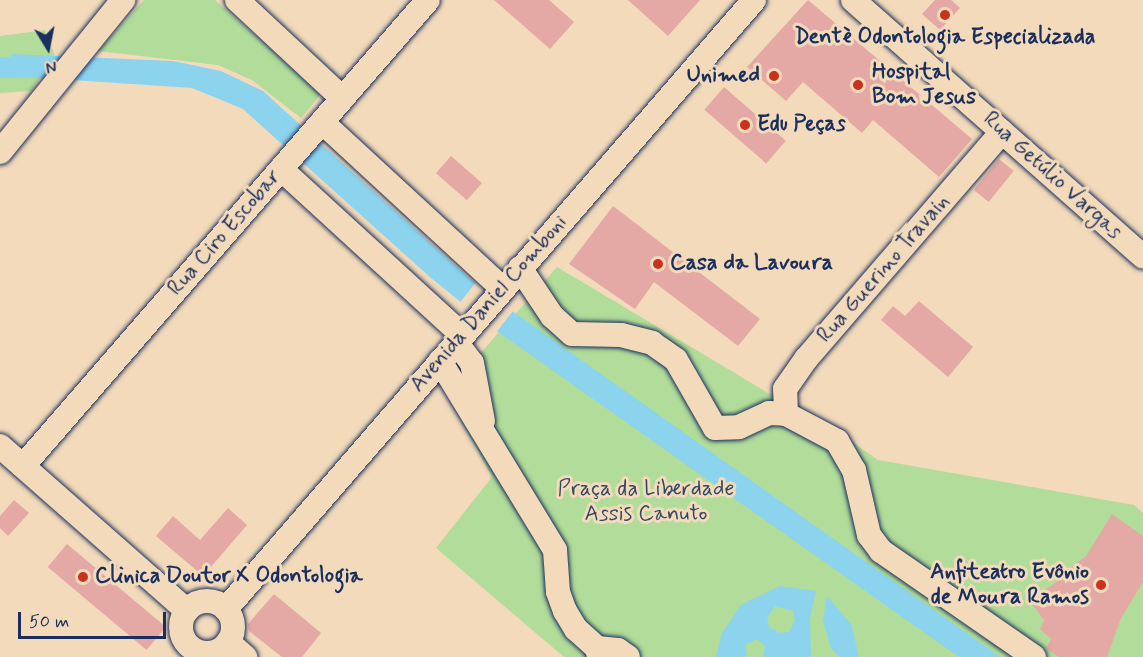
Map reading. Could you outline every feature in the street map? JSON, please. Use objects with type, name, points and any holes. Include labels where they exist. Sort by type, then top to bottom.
[{"type":"street","points":[[0,152],[123,0]]},
{"type":"street","points":[[237,0],[342,98]]},
{"type":"street","name":"Rua Ciro Escobar","points":[[23,466],[428,0]]},
{"type":"street","name":"Avenida Daniel Comboni","points":[[226,609],[754,0]]},
{"type":"street","name":"Rua Getúlio Vargas","points":[[853,0],[1143,257]]},
{"type":"street","points":[[317,127],[499,292]]},
{"type":"street","name":"Rua Guerino Travain","points":[[786,414],[786,389],[806,359],[1002,132]]},
{"type":"street","points":[[287,163],[465,332],[486,435]]},
{"type":"street","points":[[520,268],[552,316],[572,334],[621,335],[652,343],[676,360],[716,428],[740,427],[769,413],[786,414],[837,441],[854,470],[869,535],[881,551],[1034,657]]},
{"type":"street","points":[[440,361],[555,550],[558,592],[565,611],[598,652],[618,650],[628,657]]},
{"type":"street","points":[[0,446],[187,611]]},
{"type":"street","points":[[201,602],[226,609],[233,625],[237,650],[186,652],[181,626],[187,611],[201,602]]},
{"type":"green space","points":[[144,0],[215,0],[321,94],[301,118],[252,80],[218,65],[98,51]]},
{"type":"green space","points":[[45,30],[55,56],[31,91],[0,93],[0,36]]},
{"type":"green space","name":"Praça da Liberdade Assis Canuto","points":[[557,267],[768,393],[793,401],[878,460],[1134,505],[1143,513],[1143,657],[564,657],[436,548],[492,477],[446,392]]},
{"type":"water","points":[[12,54],[173,61],[221,71],[263,91],[468,277],[515,313],[1000,657],[959,657],[498,332],[431,278],[243,109],[192,88],[12,76]]},
{"type":"water","points":[[780,586],[816,591],[810,617],[811,657],[763,657],[765,646],[757,639],[745,645],[747,657],[716,657],[722,633],[741,605]],"holes":[[[775,606],[793,611],[795,620],[789,632],[780,633],[769,627],[767,618]]]},
{"type":"water","points":[[827,596],[851,624],[859,657],[839,657],[831,648],[823,620]]},
{"type":"pier","points":[[476,282],[513,311],[496,332],[459,303]]},
{"type":"building","points":[[494,0],[549,0],[574,22],[550,49]]},
{"type":"building","points":[[628,0],[700,0],[668,36]]},
{"type":"building","name":"Hospital Bom Jesus","points":[[808,0],[972,139],[939,177],[873,120],[862,133],[803,82],[786,101],[747,67]]},
{"type":"building","points":[[935,0],[951,0],[960,8],[940,30],[922,14]]},
{"type":"building","name":"Edu Peças","points":[[724,87],[786,141],[766,163],[704,110]]},
{"type":"building","points":[[451,156],[482,183],[467,200],[436,173]]},
{"type":"building","points":[[999,159],[1014,171],[989,202],[974,190]]},
{"type":"building","name":"Casa da Lavoura","points":[[613,206],[760,319],[738,346],[654,282],[635,309],[569,264]]},
{"type":"building","points":[[919,301],[973,347],[948,377],[881,320],[893,306],[905,316]]},
{"type":"building","points":[[14,500],[29,513],[8,536],[0,528],[0,516]]},
{"type":"building","points":[[228,508],[247,525],[203,576],[156,536],[173,516],[200,540]]},
{"type":"building","name":"Anfiteatro Evônio de Moura Ramos","points":[[1112,514],[1143,536],[1143,582],[1121,618],[1107,657],[1059,657],[1046,648],[1051,639],[1040,629],[1044,620],[1029,600],[1069,574],[1066,571],[1086,556]]},
{"type":"building","points":[[67,544],[166,627],[147,650],[48,567]]},
{"type":"building","points":[[274,594],[321,633],[302,657],[282,657],[249,631],[248,624]]},
{"type":"waterway","points":[[0,67],[41,66]]},
{"type":"place","name":"Dentè Odontologia Especializada","points":[[945,15]]},
{"type":"place","name":"Unimed","points":[[774,76]]},
{"type":"place","name":"Hospital Bom Jesus","points":[[858,85]]},
{"type":"place","name":"Edu Peças","points":[[745,125]]},
{"type":"place","name":"Casa da Lavoura","points":[[658,264]]},
{"type":"place","name":"Clinica Doutor X Odontologia","points":[[83,577]]},
{"type":"place","name":"Anfiteatro Evônio de Moura Ramos","points":[[1101,585]]}]
